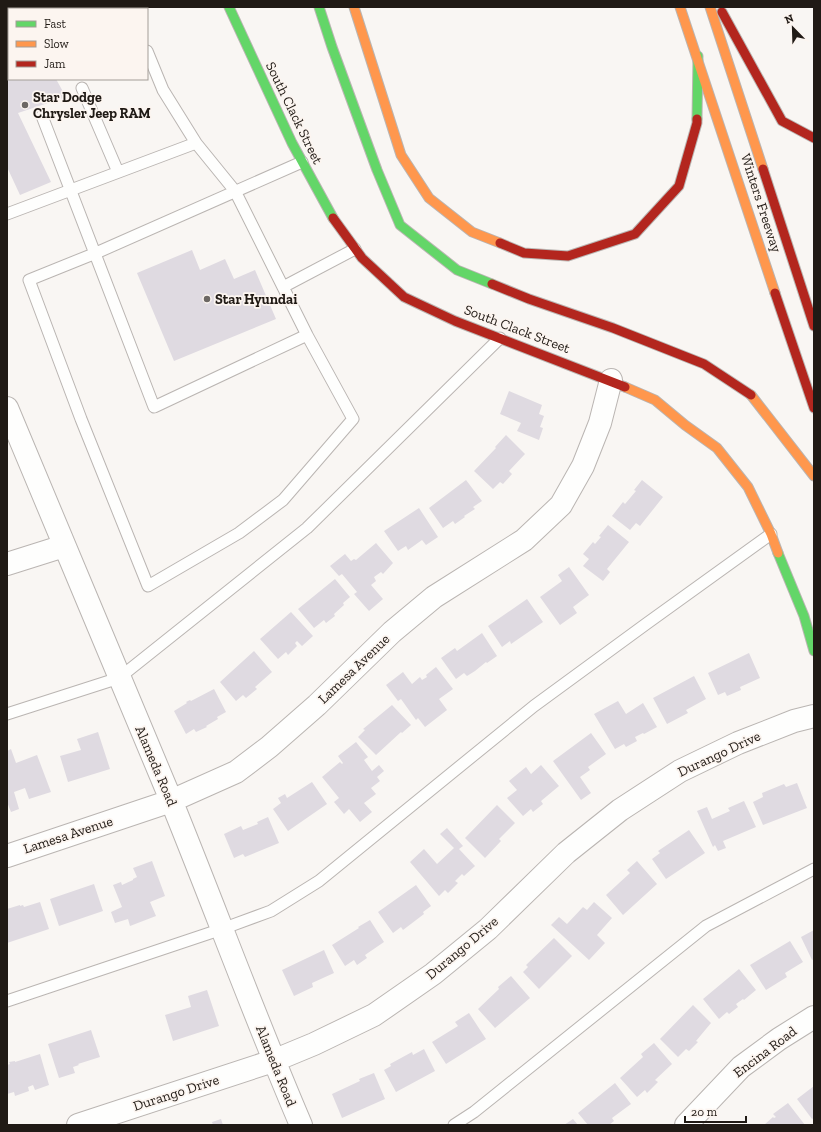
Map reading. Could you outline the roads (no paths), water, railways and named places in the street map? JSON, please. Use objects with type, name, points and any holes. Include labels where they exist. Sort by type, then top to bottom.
[{"type":"main road","name":"South Clack Street","points":[[229,7],[249,53],[302,162],[330,215],[362,258],[404,297],[455,321],[611,380],[655,400],[685,425],[717,448],[748,487],[771,534],[804,616],[814,651]]},
{"type":"main road","points":[[320,7],[332,47],[377,170],[400,225],[457,270],[529,299],[613,328],[704,364],[750,395],[814,476]]},
{"type":"main road","points":[[354,7],[401,155],[429,198],[472,232],[524,253],[568,256],[635,234],[679,186],[697,123],[698,56]]},
{"type":"main road","name":"Winters Freeway","points":[[680,7],[698,56],[814,408]]},
{"type":"main road","name":"Winters Freeway","points":[[710,7],[814,326]]},
{"type":"main road","points":[[720,7],[782,121],[814,138]]},
{"type":"street","name":"Lamesa Avenue","points":[[7,856],[171,801],[236,772],[269,747],[317,705],[392,632],[434,597],[524,540],[561,505],[583,466],[600,423],[611,380]]},
{"type":"street","name":"Alameda Road","points":[[8,415],[171,801],[273,1061],[301,1125]]},
{"type":"street","points":[[7,564],[64,546]]},
{"type":"street","name":"Durango Drive","points":[[78,1125],[273,1061],[374,1016],[432,974],[488,929],[566,853],[620,810],[680,771],[738,743],[794,721],[814,716]]},
{"type":"street","name":"Encina Road","points":[[686,1125],[741,1067],[778,1039],[814,1017]]},
{"type":"lane","points":[[148,53],[163,90],[196,143],[235,191],[307,335],[353,419],[283,500],[239,533],[148,586],[81,419],[29,280],[96,253],[235,191],[302,162]]},
{"type":"lane","points":[[82,88],[118,172]]},
{"type":"lane","points":[[42,116],[154,407],[307,335]]},
{"type":"lane","points":[[7,214],[196,143]]},
{"type":"lane","points":[[283,287],[356,249]]},
{"type":"lane","points":[[7,714],[119,678],[307,528],[500,338]]},
{"type":"lane","points":[[7,1001],[222,929],[271,911],[319,881],[534,706],[771,534]]},
{"type":"lane","points":[[454,1125],[474,1112],[706,926],[814,869]]},
{"type":"place","name":"Star Dodge Chrysler Jeep RAM","points":[[25,105]]},
{"type":"place","name":"Star Hyundai","points":[[207,299]]}]
